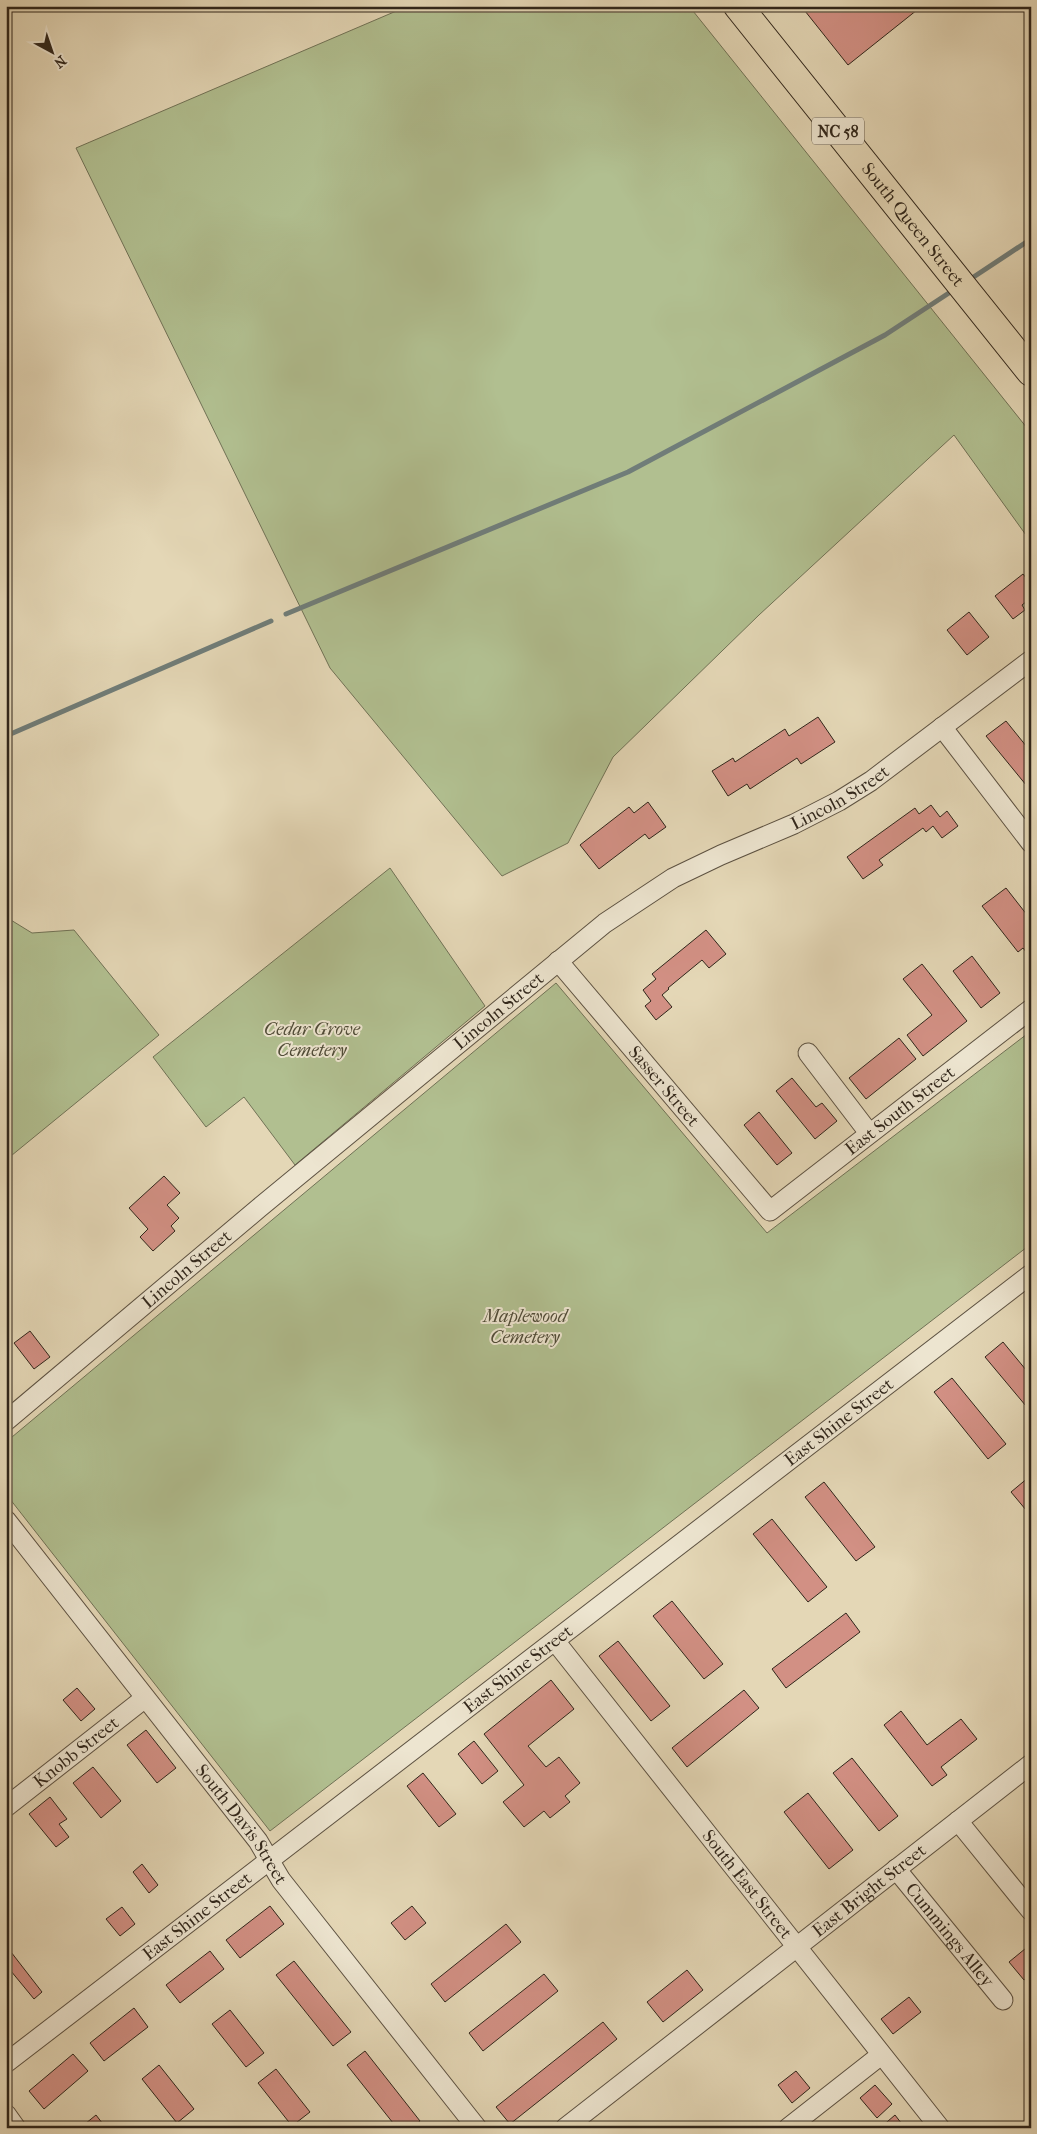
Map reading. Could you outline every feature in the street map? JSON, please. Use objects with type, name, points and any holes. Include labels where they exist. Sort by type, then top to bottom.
[{"type":"main road","name":"South Queen Street","points":[[738,6],[1031,372]]},
{"type":"street","name":"Lincoln Street","points":[[6,1421],[605,923],[673,878],[794,824],[839,801],[872,781],[1031,660]]},
{"type":"street","points":[[942,727],[1031,843]]},
{"type":"street","name":"Sasser Street","points":[[558,961],[770,1211]]},
{"type":"street","name":"East South Street","points":[[770,1211],[1031,1009]]},
{"type":"street","points":[[808,1053],[869,1133]]},
{"type":"street","name":"East Shine Street","points":[[6,2063],[1031,1274]]},
{"type":"street","name":"South Davis Street","points":[[6,1520],[258,1841],[286,1888],[477,2128]]},
{"type":"street","name":"South East Street","points":[[555,1641],[940,2128]]},
{"type":"street","name":"Knobb Street","points":[[6,1807],[146,1698]]},
{"type":"street","name":"East Bright Street","points":[[566,2128],[1031,1764]]},
{"type":"street","points":[[958,1821],[1031,1911]]},
{"type":"street","name":"Cummings Alley","points":[[896,1869],[1003,2000]]},
{"type":"street","points":[[788,2128],[881,2055]]},
{"type":"street","points":[[6,2114],[16,2128]]},
{"type":"green space","points":[[408,6],[689,6],[1031,433],[1031,542],[954,435],[759,615],[613,757],[568,843],[502,876],[330,668],[76,148]]},
{"type":"green space","name":"Cedar Grove Cemetery","points":[[390,868],[485,1006],[295,1165],[244,1097],[206,1127],[153,1057]]},
{"type":"green space","points":[[6,917],[32,933],[74,930],[159,1035],[6,1160]]},
{"type":"green space","name":"Maplewood Cemetery","points":[[556,983],[767,1233],[1031,1031],[1031,1244],[270,1831],[6,1494],[6,1442]]},
{"type":"building","points":[[801,6],[922,6],[848,65]]},
{"type":"building","points":[[1023,574],[1031,584],[1031,598],[1022,605],[1025,610],[1013,619],[995,596]]},
{"type":"building","points":[[969,612],[989,637],[967,655],[947,630]]},
{"type":"building","points":[[818,717],[835,742],[801,764],[797,758],[750,789],[747,784],[728,796],[712,771],[733,758],[735,762],[785,729],[789,736]]},
{"type":"building","points":[[1006,721],[1031,752],[1031,791],[986,736]]},
{"type":"building","points":[[648,802],[666,827],[649,839],[645,834],[599,869],[580,845],[629,807],[634,813]]},
{"type":"building","points":[[931,805],[940,817],[947,811],[958,826],[942,838],[933,826],[926,832],[923,828],[879,860],[883,865],[863,879],[847,857],[915,808],[919,814]]},
{"type":"building","points":[[1006,888],[1031,920],[1031,958],[1023,948],[1018,952],[982,906]]},
{"type":"building","points":[[706,930],[726,954],[709,968],[702,960],[668,988],[662,995],[672,1007],[656,1020],[645,1006],[651,1001],[643,990],[656,979],[652,974]]},
{"type":"building","points":[[972,956],[1000,993],[981,1008],[953,971]]},
{"type":"building","points":[[922,964],[967,1021],[923,1056],[907,1035],[932,1015],[903,979]]},
{"type":"building","points":[[899,1038],[916,1059],[866,1099],[849,1078]]},
{"type":"building","points":[[792,1078],[816,1107],[822,1103],[837,1121],[815,1139],[776,1091]]},
{"type":"building","points":[[759,1112],[792,1153],[777,1165],[744,1125]]},
{"type":"building","points":[[164,1176],[180,1193],[167,1205],[179,1218],[171,1226],[175,1231],[153,1251],[140,1237],[148,1229],[129,1208]]},
{"type":"building","points":[[30,1331],[50,1357],[34,1369],[14,1343]]},
{"type":"building","points":[[1003,1342],[1031,1376],[1031,1412],[985,1357]]},
{"type":"building","points":[[952,1378],[1006,1444],[988,1459],[934,1392]]},
{"type":"building","points":[[1029,1477],[1031,1479],[1031,1516],[1011,1492]]},
{"type":"building","points":[[824,1482],[875,1547],[856,1561],[805,1497]]},
{"type":"building","points":[[772,1519],[827,1587],[808,1602],[753,1534]]},
{"type":"building","points":[[672,1601],[723,1664],[704,1679],[653,1616]]},
{"type":"building","points":[[846,1613],[860,1632],[786,1688],[772,1669]]},
{"type":"building","points":[[618,1641],[670,1706],[651,1721],[599,1656]]},
{"type":"building","points":[[551,1680],[574,1709],[528,1746],[546,1767],[559,1757],[580,1783],[565,1796],[570,1802],[550,1818],[544,1811],[524,1827],[503,1802],[524,1785],[484,1734]]},
{"type":"building","points":[[77,1688],[95,1709],[81,1721],[63,1700]]},
{"type":"building","points":[[744,1690],[759,1708],[687,1767],[672,1748]]},
{"type":"building","points":[[901,1711],[927,1745],[961,1719],[977,1739],[941,1767],[947,1775],[932,1786],[884,1725]]},
{"type":"building","points":[[146,1730],[176,1768],[157,1783],[127,1745]]},
{"type":"building","points":[[474,1741],[498,1771],[482,1784],[458,1754]]},
{"type":"building","points":[[852,1758],[898,1816],[879,1831],[833,1773]]},
{"type":"building","points":[[93,1767],[121,1801],[101,1818],[73,1783]]},
{"type":"building","points":[[423,1773],[456,1814],[439,1827],[407,1786]]},
{"type":"building","points":[[808,1793],[853,1850],[829,1869],[784,1812]]},
{"type":"building","points":[[50,1797],[67,1819],[59,1824],[69,1837],[56,1847],[29,1814]]},
{"type":"building","points":[[142,1864],[158,1885],[149,1893],[133,1872]]},
{"type":"building","points":[[270,1906],[284,1924],[240,1958],[226,1940]]},
{"type":"building","points":[[412,1906],[426,1923],[405,1940],[391,1923]]},
{"type":"building","points":[[122,1907],[135,1924],[120,1936],[106,1919]]},
{"type":"building","points":[[506,1924],[521,1942],[445,2002],[431,1984]]},
{"type":"building","points":[[1031,1944],[1031,1975],[1024,1980],[1009,1962]]},
{"type":"building","points":[[210,1951],[224,1969],[180,2003],[166,1985]]},
{"type":"building","points":[[11,1952],[42,1992],[34,1999],[6,1965],[6,1956]]},
{"type":"building","points":[[294,1961],[351,2032],[333,2046],[276,1975]]},
{"type":"building","points":[[687,1970],[703,1990],[663,2022],[647,2002]]},
{"type":"building","points":[[544,1974],[558,1991],[483,2051],[469,2033]]},
{"type":"building","points":[[909,1997],[921,2012],[893,2034],[881,2019]]},
{"type":"building","points":[[134,2008],[148,2027],[104,2061],[90,2043]]},
{"type":"building","points":[[230,2010],[264,2053],[246,2067],[212,2024]]},
{"type":"building","points":[[603,2022],[617,2039],[510,2124],[496,2107]]},
{"type":"building","points":[[365,2051],[420,2121],[412,2128],[397,2128],[347,2065]]},
{"type":"building","points":[[73,2054],[88,2071],[44,2109],[29,2091]]},
{"type":"building","points":[[159,2065],[194,2109],[177,2123],[142,2079]]},
{"type":"building","points":[[276,2069],[310,2112],[292,2126],[258,2083]]},
{"type":"building","points":[[796,2071],[810,2088],[792,2103],[778,2085]]},
{"type":"building","points":[[875,2085],[892,2104],[877,2118],[860,2098]]},
{"type":"building","points":[[96,2115],[106,2128],[80,2128]]},
{"type":"building","points":[[895,2115],[905,2128],[880,2128]]},
{"type":"waterway","points":[[969,280],[1031,239]]},
{"type":"waterway","points":[[286,614],[628,472],[885,335],[955,289]]},
{"type":"waterway","points":[[6,736],[271,621]]}]
